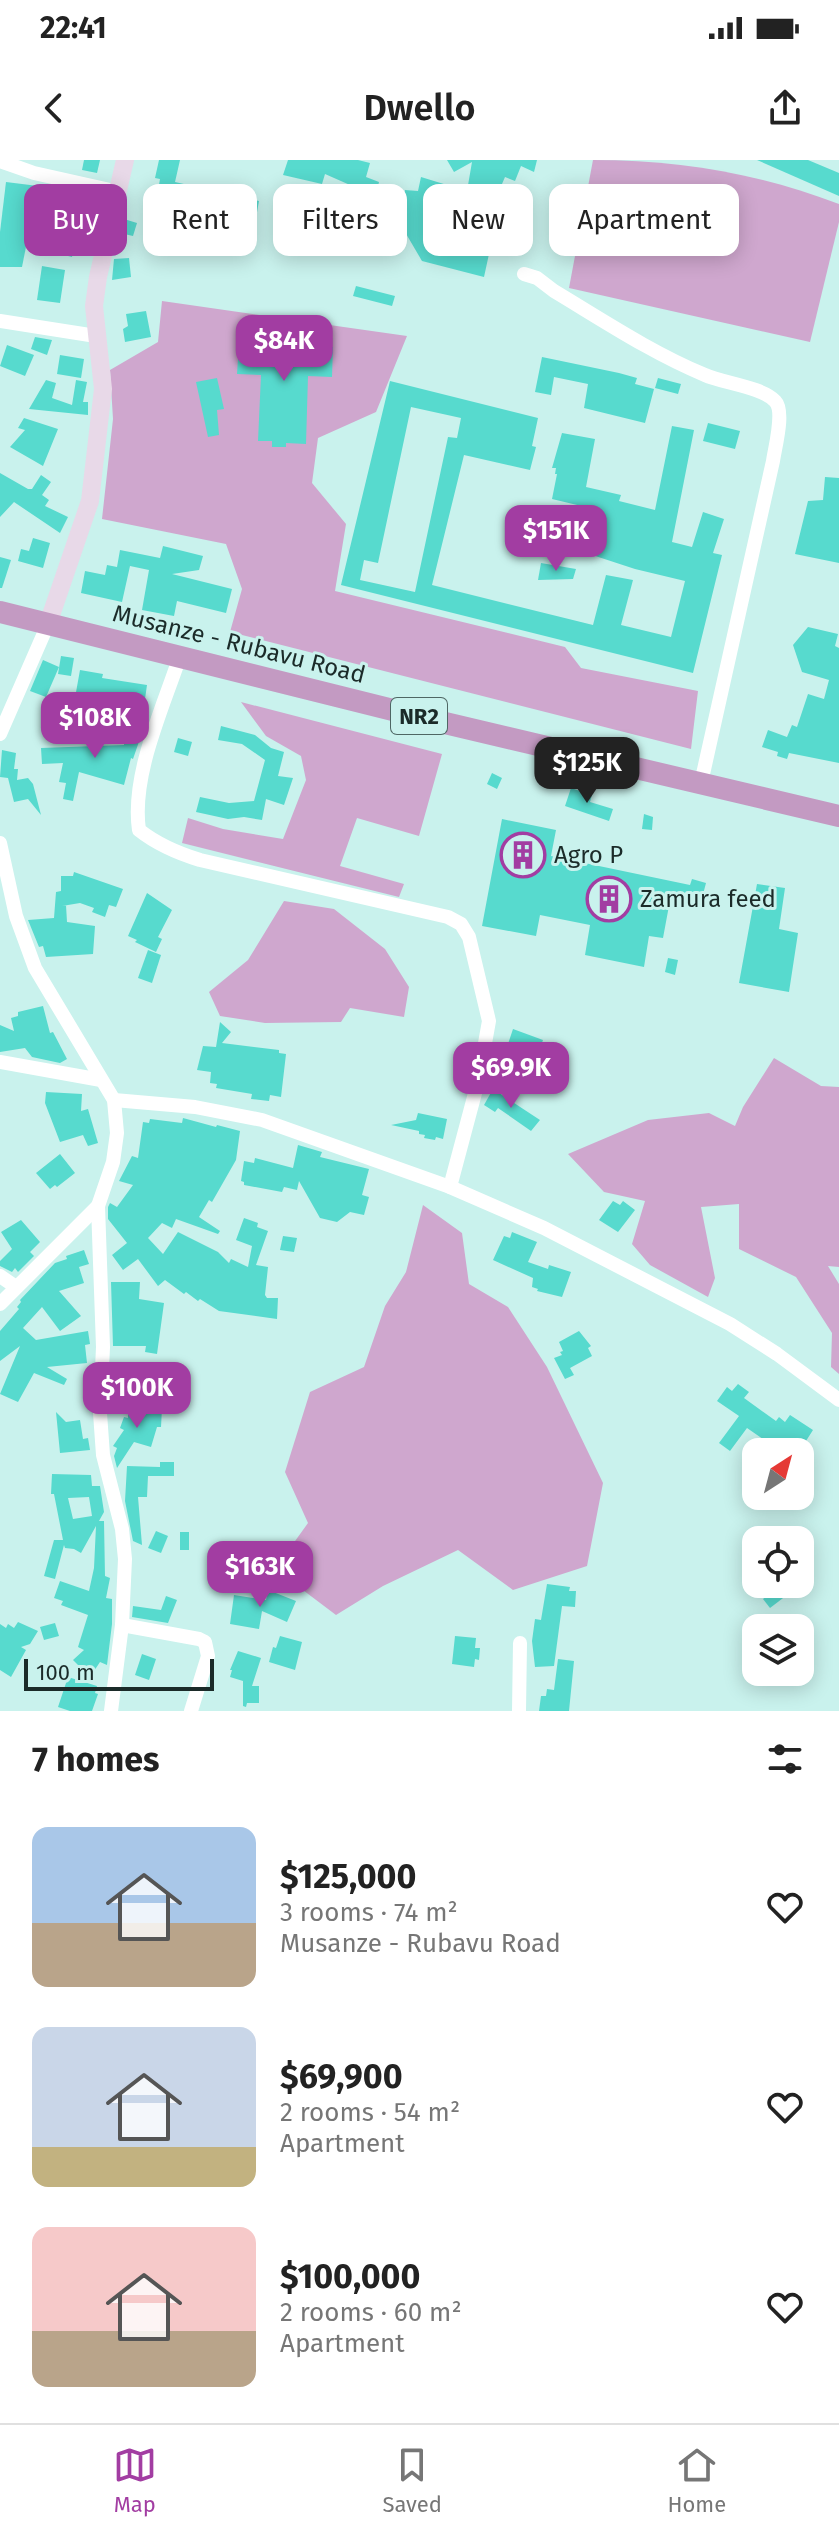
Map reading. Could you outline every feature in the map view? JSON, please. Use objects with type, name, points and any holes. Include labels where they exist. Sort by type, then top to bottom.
[{"type":"highway","name":"Musanze - Rubavu Road","points":[[0,612],[839,816]]},
{"type":"main road","points":[[120,184],[125,160]]},
{"type":"main road","points":[[48,624],[90,501],[103,389],[94,306],[103,256]]},
{"type":"street","points":[[0,161],[34,173],[83,184]]},
{"type":"street","points":[[524,274],[537,278],[668,360],[714,379],[761,392],[775,401],[780,412],[773,461],[701,783]]},
{"type":"street","points":[[0,321],[96,336]]},
{"type":"street","points":[[0,734],[48,624]]},
{"type":"street","points":[[180,656],[138,785],[139,830],[162,846],[200,860],[448,917],[465,929],[489,1021],[478,1082],[450,1187]]},
{"type":"street","points":[[0,843],[16,916],[31,957],[114,1100],[117,1133],[113,1162],[98,1206],[103,1455],[124,1544],[122,1625],[111,1711]]},
{"type":"street","points":[[0,1062],[101,1080]]},
{"type":"street","points":[[114,1100],[195,1107],[262,1120],[450,1187],[544,1228],[730,1324],[839,1400]]},
{"type":"street","points":[[0,1304],[98,1206]]},
{"type":"street","points":[[0,1276],[16,1287]]},
{"type":"street","points":[[122,1625],[205,1642],[208,1656],[191,1711]]},
{"type":"street","points":[[519,1711],[520,1643]]},
{"type":"shaded area","points":[[593,160],[657,163],[748,176],[839,204],[839,222],[810,342],[569,288],[575,256],[739,256],[739,184],[588,184]]},
{"type":"shaded area","points":[[162,301],[407,336],[376,412],[318,438],[312,483],[346,524],[335,591],[565,647],[581,668],[698,691],[691,749],[230,632],[242,589],[226,544],[102,519],[113,419],[110,370],[158,342]]},
{"type":"shaded area","points":[[241,702],[442,754],[419,836],[357,818],[340,866],[404,884],[399,897],[182,843],[188,818],[223,829],[283,839],[306,780],[301,756],[266,736]]},
{"type":"shaded area","points":[[284,901],[334,909],[385,949],[409,987],[404,1017],[350,1008],[341,1022],[265,1023],[220,1016],[209,992],[248,960]]},
{"type":"shaded area","points":[[774,1058],[821,1086],[839,1087],[839,1267],[828,1266],[839,1284],[839,1374],[831,1367],[832,1333],[796,1277],[739,1249],[739,1204],[701,1207],[715,1278],[708,1297],[650,1265],[632,1244],[645,1201],[604,1192],[568,1154],[648,1120],[709,1113],[735,1126],[743,1107]]},
{"type":"shaded area","points":[[423,1205],[462,1233],[469,1284],[508,1307],[547,1367],[603,1483],[587,1566],[513,1590],[458,1550],[383,1586],[336,1615],[275,1569],[308,1523],[285,1472],[310,1392],[364,1367],[385,1306],[406,1272]]},
{"type":"building","points":[[84,160],[100,160],[97,173],[82,170]]},
{"type":"building","points":[[159,160],[180,160],[175,182],[184,184],[159,184],[160,179],[155,178]]},
{"type":"building","points":[[288,160],[358,160],[370,163],[366,177],[379,182],[348,184],[325,174],[322,184],[283,175]]},
{"type":"building","points":[[447,160],[537,160],[534,172],[521,166],[515,181],[505,177],[502,184],[468,184],[472,162],[454,172]]},
{"type":"building","points":[[757,160],[808,160],[839,173],[839,196]]},
{"type":"building","points":[[421,177],[444,184],[423,184],[423,256],[489,256],[484,277],[422,261],[407,235],[407,190],[418,191]]},
{"type":"building","points":[[6,182],[24,184],[22,267],[0,267],[0,232]]},
{"type":"building","points":[[127,220],[137,223],[133,236],[127,235]]},
{"type":"building","points":[[129,258],[131,277],[112,280],[114,259]]},
{"type":"building","points":[[42,266],[65,270],[60,303],[37,300]]},
{"type":"building","points":[[356,286],[395,296],[392,306],[353,296]]},
{"type":"building","points":[[146,311],[151,337],[125,342],[123,329],[128,326],[126,314]]},
{"type":"building","points":[[262,332],[310,334],[309,346],[333,347],[332,377],[308,376],[306,444],[286,443],[286,447],[272,447],[272,441],[258,441],[261,375],[237,374],[239,344],[261,345]]},
{"type":"building","points":[[35,337],[52,340],[47,355],[31,349]]},
{"type":"building","points":[[7,345],[34,355],[25,376],[0,366]]},
{"type":"building","points":[[60,355],[84,359],[81,378],[57,374]]},
{"type":"building","points":[[542,357],[637,378],[635,384],[654,389],[645,423],[584,408],[588,384],[554,377],[551,395],[535,392]]},
{"type":"building","points":[[217,378],[224,409],[217,410],[219,435],[208,437],[196,382]]},
{"type":"building","points":[[658,378],[681,384],[678,394],[655,388]]},
{"type":"building","points":[[46,380],[56,383],[52,398],[72,405],[76,380],[87,382],[83,402],[88,402],[88,415],[29,409]]},
{"type":"building","points":[[390,381],[538,418],[532,446],[536,447],[530,470],[464,455],[432,585],[593,625],[606,575],[633,580],[621,625],[671,637],[685,581],[580,551],[594,509],[552,499],[557,474],[556,468],[552,468],[562,433],[595,439],[586,487],[621,495],[619,501],[655,510],[672,426],[694,430],[672,542],[692,547],[703,512],[724,519],[713,553],[722,555],[693,673],[341,585]],"holes":[[[411,407],[461,418],[457,438],[448,437],[415,592],[360,580],[364,560],[378,563]]]},
{"type":"building","points":[[24,418],[58,429],[43,466],[10,447],[25,430],[18,428]]},
{"type":"building","points":[[708,423],[740,431],[735,449],[703,441]]},
{"type":"building","points":[[0,473],[28,489],[32,489],[41,475],[51,482],[42,495],[49,500],[45,506],[68,517],[60,533],[14,502],[0,517]]},
{"type":"building","points":[[825,477],[839,478],[839,563],[795,554],[808,501],[823,500]]},
{"type":"building","points":[[33,538],[50,543],[43,568],[18,561],[21,549],[29,551]]},
{"type":"building","points":[[163,546],[203,556],[199,570],[172,574],[232,589],[226,613],[177,601],[174,616],[142,610],[149,570],[130,566],[122,602],[81,593],[85,571],[105,575],[107,565],[117,567],[120,550],[160,558]]},
{"type":"building","points":[[0,557],[11,560],[2,588],[0,588]]},
{"type":"building","points":[[541,563],[576,569],[573,579],[538,580]]},
{"type":"building","points":[[808,627],[838,634],[835,646],[839,648],[839,763],[789,753],[787,759],[777,756],[778,752],[762,747],[768,730],[787,737],[792,725],[797,727],[808,694],[824,699],[829,680],[802,672],[793,645]]},
{"type":"building","points":[[61,656],[74,658],[71,676],[58,674]]},
{"type":"building","points":[[43,660],[59,667],[46,697],[30,691]]},
{"type":"building","points":[[80,670],[103,674],[102,678],[147,685],[144,706],[105,703],[100,738],[69,731]]},
{"type":"building","points":[[124,722],[144,727],[124,785],[79,772],[73,801],[63,799],[66,783],[59,782],[63,763],[42,764],[41,748],[124,745],[119,742]]},
{"type":"building","points":[[221,726],[255,735],[271,748],[284,752],[278,776],[293,778],[284,805],[266,799],[262,820],[244,817],[228,819],[196,812],[200,797],[229,803],[254,801],[265,760],[242,744],[218,740]]},
{"type":"building","points":[[178,738],[192,742],[188,756],[174,752]]},
{"type":"building","points":[[2,750],[16,753],[14,769],[18,769],[17,780],[28,778],[33,784],[41,815],[28,799],[14,802],[8,778],[0,777]]},
{"type":"building","points":[[492,773],[502,778],[497,789],[487,784]]},
{"type":"building","points":[[571,788],[592,795],[590,802],[613,809],[609,821],[565,806]]},
{"type":"building","points":[[644,814],[653,817],[652,830],[642,829]]},
{"type":"building","points":[[502,819],[556,830],[551,856],[690,885],[692,879],[706,883],[701,902],[671,895],[663,938],[649,936],[644,967],[585,955],[590,925],[540,915],[536,936],[482,926]]},
{"type":"building","points":[[74,872],[123,889],[116,907],[109,905],[105,917],[92,912],[94,908],[80,903],[66,905],[67,922],[95,926],[93,954],[46,957],[28,920],[54,918],[56,892],[61,891],[61,876],[73,876]]},
{"type":"building","points":[[757,884],[785,888],[779,929],[798,933],[789,992],[739,983]]},
{"type":"building","points":[[147,893],[172,910],[158,937],[162,939],[156,952],[128,936]]},
{"type":"building","points":[[148,950],[161,955],[152,983],[138,978]]},
{"type":"building","points":[[668,958],[678,960],[675,975],[665,972]]},
{"type":"building","points":[[43,1006],[50,1033],[53,1032],[67,1059],[60,1063],[32,1057],[25,1048],[0,1052],[0,1025],[14,1031],[11,1018],[18,1016],[18,1012]]},
{"type":"building","points":[[220,1022],[231,1032],[222,1043],[279,1050],[279,1053],[286,1054],[281,1097],[270,1095],[269,1101],[251,1099],[252,1094],[216,1088],[217,1084],[210,1083],[211,1072],[197,1070],[203,1046],[216,1047]]},
{"type":"building","points":[[513,1029],[543,1040],[536,1060],[506,1050]]},
{"type":"building","points":[[493,1089],[540,1120],[531,1131],[498,1108],[495,1112],[484,1105]]},
{"type":"building","points":[[46,1092],[82,1094],[81,1111],[88,1109],[98,1143],[88,1146],[83,1135],[60,1142],[45,1103]]},
{"type":"building","points":[[418,1113],[447,1119],[443,1139],[424,1138],[425,1135],[419,1134],[419,1131],[391,1125],[416,1120]]},
{"type":"building","points":[[183,1118],[240,1131],[236,1160],[212,1202],[209,1200],[199,1217],[220,1231],[218,1234],[176,1219],[172,1228],[162,1223],[148,1238],[163,1254],[178,1232],[218,1252],[229,1263],[231,1259],[248,1267],[252,1246],[236,1240],[244,1218],[258,1223],[257,1227],[268,1231],[256,1265],[268,1267],[265,1295],[267,1298],[278,1298],[277,1319],[219,1311],[186,1292],[184,1294],[165,1280],[158,1286],[138,1259],[123,1270],[112,1255],[127,1243],[108,1219],[108,1207],[110,1203],[117,1207],[133,1185],[119,1181],[132,1156],[138,1158],[143,1122],[149,1123],[150,1119],[182,1123]]},
{"type":"building","points":[[298,1145],[322,1152],[320,1157],[369,1169],[362,1195],[369,1197],[364,1215],[350,1212],[337,1222],[320,1218],[299,1181],[297,1190],[284,1187],[282,1192],[244,1185],[241,1181],[244,1161],[254,1163],[255,1158],[293,1168]]},
{"type":"building","points":[[60,1154],[75,1173],[50,1189],[36,1173]]},
{"type":"building","points":[[613,1201],[620,1205],[623,1201],[635,1210],[618,1232],[599,1220]]},
{"type":"building","points":[[21,1220],[40,1242],[30,1252],[34,1256],[18,1272],[15,1268],[12,1272],[0,1266],[0,1261],[12,1249],[1,1232]]},
{"type":"building","points":[[512,1232],[537,1242],[528,1262],[571,1272],[562,1297],[537,1291],[532,1287],[533,1278],[493,1260],[504,1236],[510,1238]]},
{"type":"building","points":[[283,1236],[297,1238],[294,1252],[280,1250]]},
{"type":"building","points":[[84,1250],[89,1264],[79,1267],[84,1283],[59,1291],[81,1316],[60,1331],[42,1307],[23,1328],[36,1340],[88,1331],[90,1344],[85,1345],[87,1363],[47,1367],[67,1379],[64,1385],[34,1373],[18,1402],[0,1394],[20,1346],[0,1361],[0,1331],[19,1309],[20,1300],[55,1263]]},
{"type":"building","points":[[111,1282],[140,1282],[139,1299],[164,1303],[157,1354],[145,1352],[146,1346],[113,1346]]},
{"type":"building","points":[[579,1331],[591,1346],[588,1348],[592,1356],[570,1368],[574,1375],[565,1379],[554,1358],[562,1355],[559,1342]]},
{"type":"building","points":[[738,1384],[749,1392],[744,1398],[776,1421],[779,1417],[785,1422],[790,1415],[813,1430],[808,1438],[762,1438],[747,1428],[730,1451],[719,1443],[739,1416],[717,1401],[727,1387],[732,1391]]},
{"type":"building","points":[[162,1408],[161,1427],[157,1427],[151,1447],[134,1442],[117,1468],[114,1456],[117,1448],[113,1446],[124,1430],[120,1428],[124,1417],[128,1418],[128,1409]]},
{"type":"building","points":[[56,1412],[66,1422],[80,1420],[83,1439],[88,1438],[90,1450],[60,1453]]},
{"type":"building","points":[[160,1462],[174,1462],[174,1476],[148,1476],[147,1497],[138,1497],[142,1545],[133,1541],[125,1501],[127,1466],[160,1467]]},
{"type":"building","points":[[52,1474],[91,1475],[92,1486],[100,1486],[104,1512],[99,1521],[104,1521],[105,1576],[110,1578],[106,1598],[112,1599],[112,1624],[107,1665],[100,1662],[90,1677],[73,1660],[84,1650],[78,1647],[88,1615],[61,1605],[63,1601],[54,1598],[60,1581],[89,1591],[94,1568],[96,1526],[81,1553],[64,1545],[55,1579],[44,1576],[54,1540],[63,1540],[54,1494],[51,1494]],"holes":[[[89,1497],[92,1516],[73,1519],[68,1498]]]},
{"type":"building","points":[[156,1531],[168,1536],[161,1553],[148,1548]]},
{"type":"building","points":[[180,1532],[189,1532],[189,1550],[180,1550]]},
{"type":"building","points":[[547,1584],[570,1587],[569,1591],[576,1591],[575,1607],[562,1606],[554,1666],[535,1667],[532,1641],[535,1619],[541,1620]]},
{"type":"building","points":[[268,1590],[296,1601],[287,1622],[262,1611],[259,1629],[230,1624],[234,1595],[266,1600]]},
{"type":"building","points":[[166,1596],[177,1600],[168,1623],[132,1617],[133,1606],[161,1610]]},
{"type":"building","points":[[764,1598],[783,1598],[770,1608]]},
{"type":"building","points":[[18,1622],[38,1631],[30,1644],[21,1647],[26,1650],[11,1677],[0,1670],[0,1624],[14,1628]]},
{"type":"building","points":[[55,1623],[59,1636],[44,1640],[40,1627]]},
{"type":"building","points":[[280,1636],[302,1642],[295,1670],[269,1662]]},
{"type":"building","points":[[455,1636],[476,1638],[475,1648],[480,1648],[479,1660],[475,1659],[474,1667],[452,1664]]},
{"type":"building","points":[[238,1651],[261,1658],[252,1686],[259,1686],[259,1703],[247,1703],[246,1707],[243,1706],[243,1681],[230,1677]]},
{"type":"building","points":[[142,1654],[156,1659],[149,1680],[135,1675]]},
{"type":"building","points":[[558,1659],[574,1661],[569,1711],[539,1711],[541,1696],[546,1696],[547,1689],[554,1690]]},
{"type":"building","points":[[68,1677],[97,1686],[95,1693],[98,1694],[92,1711],[70,1711],[58,1707]]},
{"type":"place","name":"Agro P","points":[[523,855]]},
{"type":"place","name":"Zamura feed","points":[[609,899]]}]
